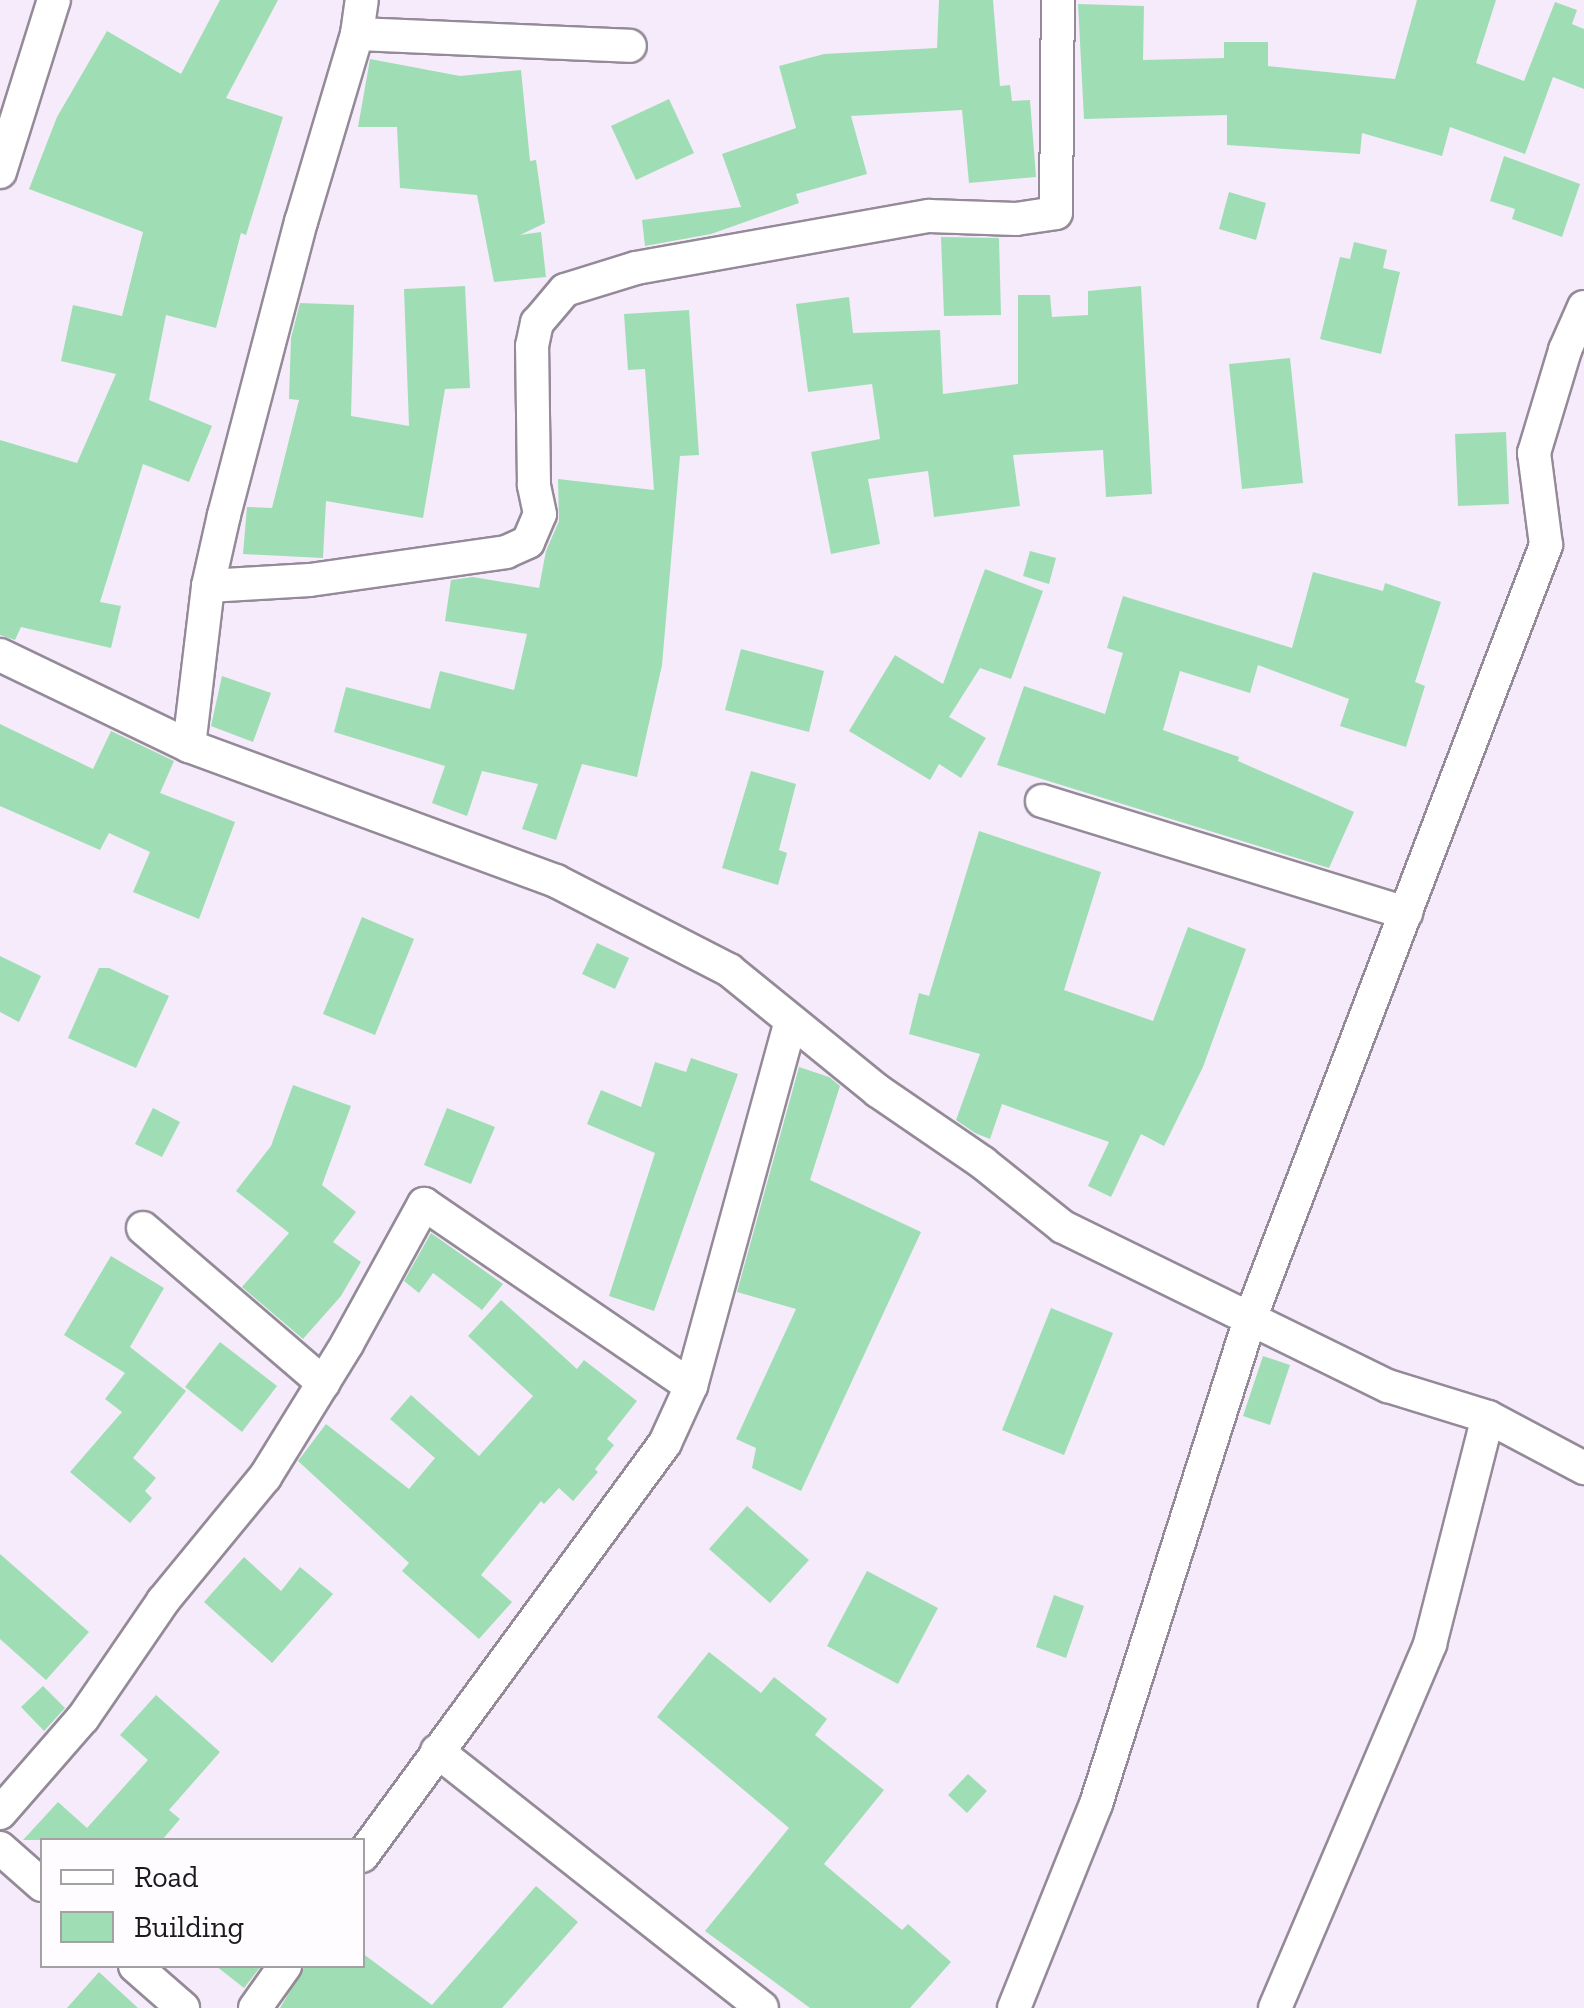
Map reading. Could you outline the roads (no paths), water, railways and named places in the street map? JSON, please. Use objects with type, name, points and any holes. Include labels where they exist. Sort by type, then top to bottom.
[{"type":"street","points":[[0,172],[54,0]]},
{"type":"street","points":[[189,746],[208,586],[300,222],[357,34],[362,0]]},
{"type":"street","points":[[208,586],[329,578],[506,552],[528,542],[540,514],[534,485],[532,346],[536,322],[566,290],[636,268],[928,216],[1016,219],[1056,212],[1058,0]]},
{"type":"street","points":[[357,34],[630,46]]},
{"type":"street","points":[[1014,2008],[1096,1804],[1250,1320],[1546,545],[1534,452],[1565,350],[1584,308]]},
{"type":"street","points":[[0,655],[189,746],[556,881],[729,970],[1063,1228],[1388,1386],[1488,1416],[1584,1468]]},
{"type":"street","points":[[1042,801],[1406,913]]},
{"type":"street","points":[[365,1852],[665,1443],[691,1386],[791,1021]]},
{"type":"street","points":[[0,1813],[84,1718],[163,1601],[265,1478],[324,1383],[424,1204],[691,1386]]},
{"type":"street","points":[[143,1228],[324,1383]]},
{"type":"street","points":[[1275,2008],[1430,1644],[1488,1416]]},
{"type":"street","points":[[437,1750],[762,2008]]},
{"type":"street","points":[[0,1848],[40,1883]]},
{"type":"street","points":[[136,1968],[183,2008]]},
{"type":"street","points":[[255,2008],[284,1968]]}]
